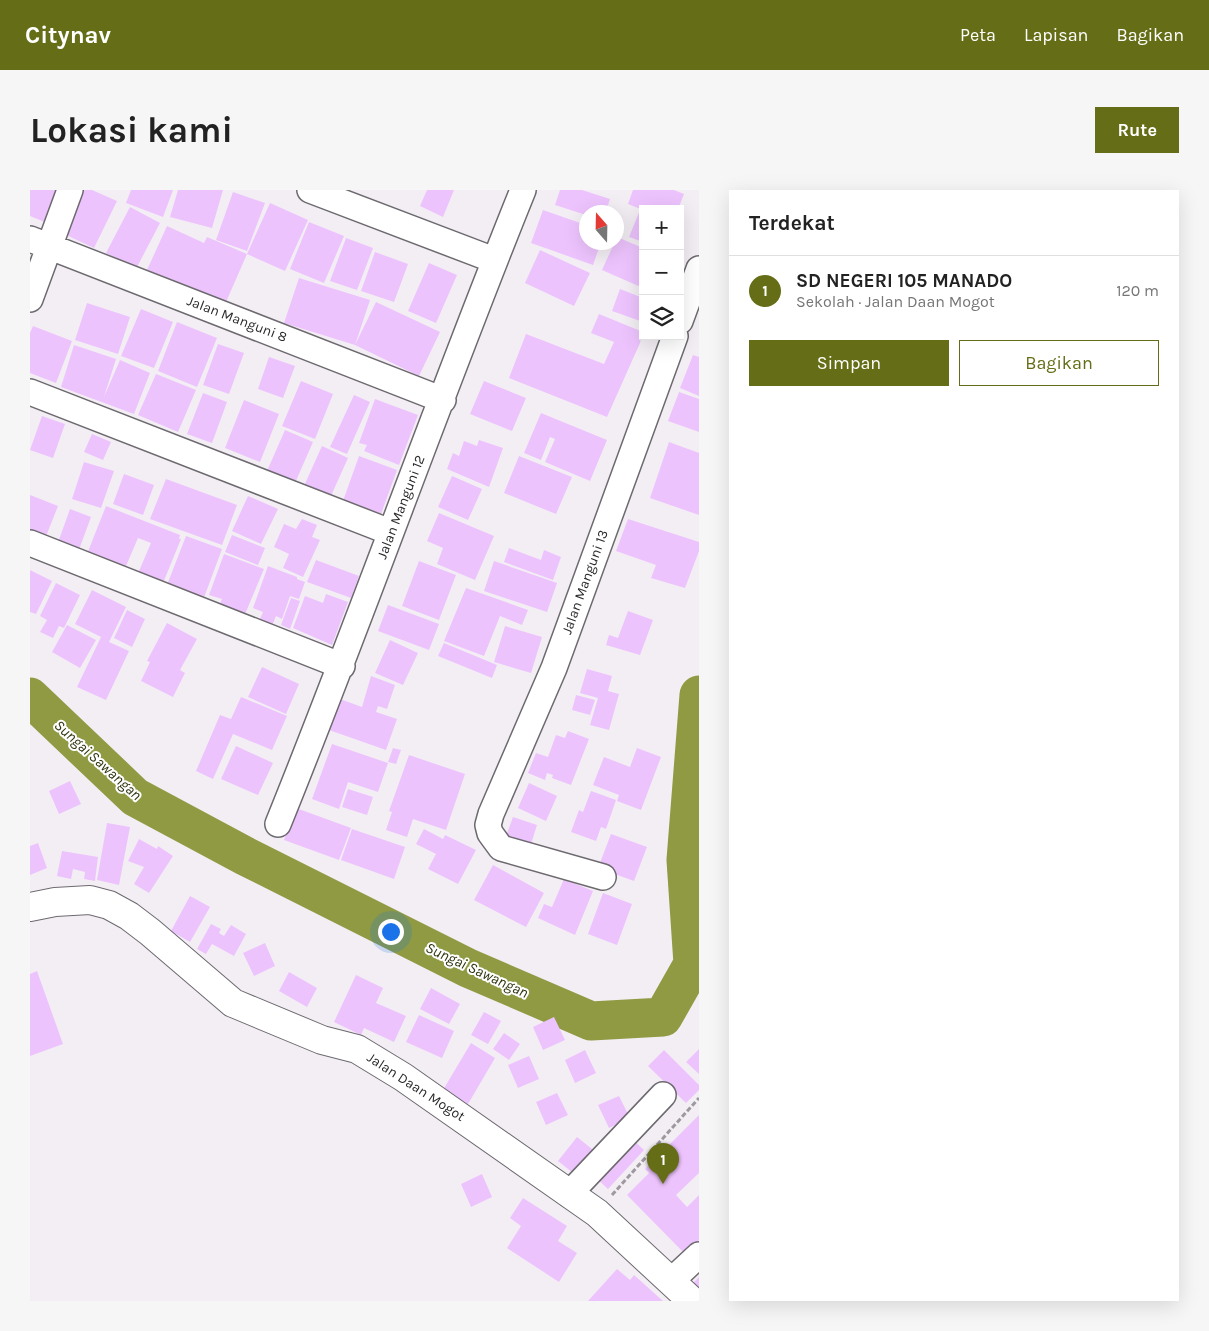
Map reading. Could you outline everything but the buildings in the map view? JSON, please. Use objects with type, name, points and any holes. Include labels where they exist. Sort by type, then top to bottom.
[{"type":"main road","name":"Jalan Daan Mogot","points":[[30,907],[55,902],[90,900],[109,905],[129,916],[150,932],[234,1003],[322,1040],[358,1049],[404,1077],[597,1213],[692,1301]]},
{"type":"street","points":[[30,299],[40,243],[70,190]]},
{"type":"street","points":[[310,190],[494,260]]},
{"type":"street","name":"Jalan Manguni 12","points":[[278,824],[342,666],[390,532],[443,400],[494,260],[523,190]]},
{"type":"street","name":"Jalan Manguni 8","points":[[40,243],[443,400]]},
{"type":"street","points":[[684,310],[699,269]]},
{"type":"street","name":"Jalan Manguni 13","points":[[603,877],[501,848],[492,837],[488,825],[554,668],[674,340]]},
{"type":"street","points":[[30,392],[390,532]]},
{"type":"street","points":[[30,543],[342,666]]},
{"type":"street","points":[[569,1194],[663,1095]]},
{"type":"street","points":[[672,1281],[699,1255]]},
{"type":"path","points":[[597,1213],[699,1098]]},
{"type":"waterway","name":"Sungai Sawangan","points":[[30,697],[135,797],[245,856],[468,968],[591,1021],[663,1017],[693,964],[686,860],[699,695]]},
{"type":"place","name":"SD NEGERI 105 MANADO","points":[[663,1184]]}]
